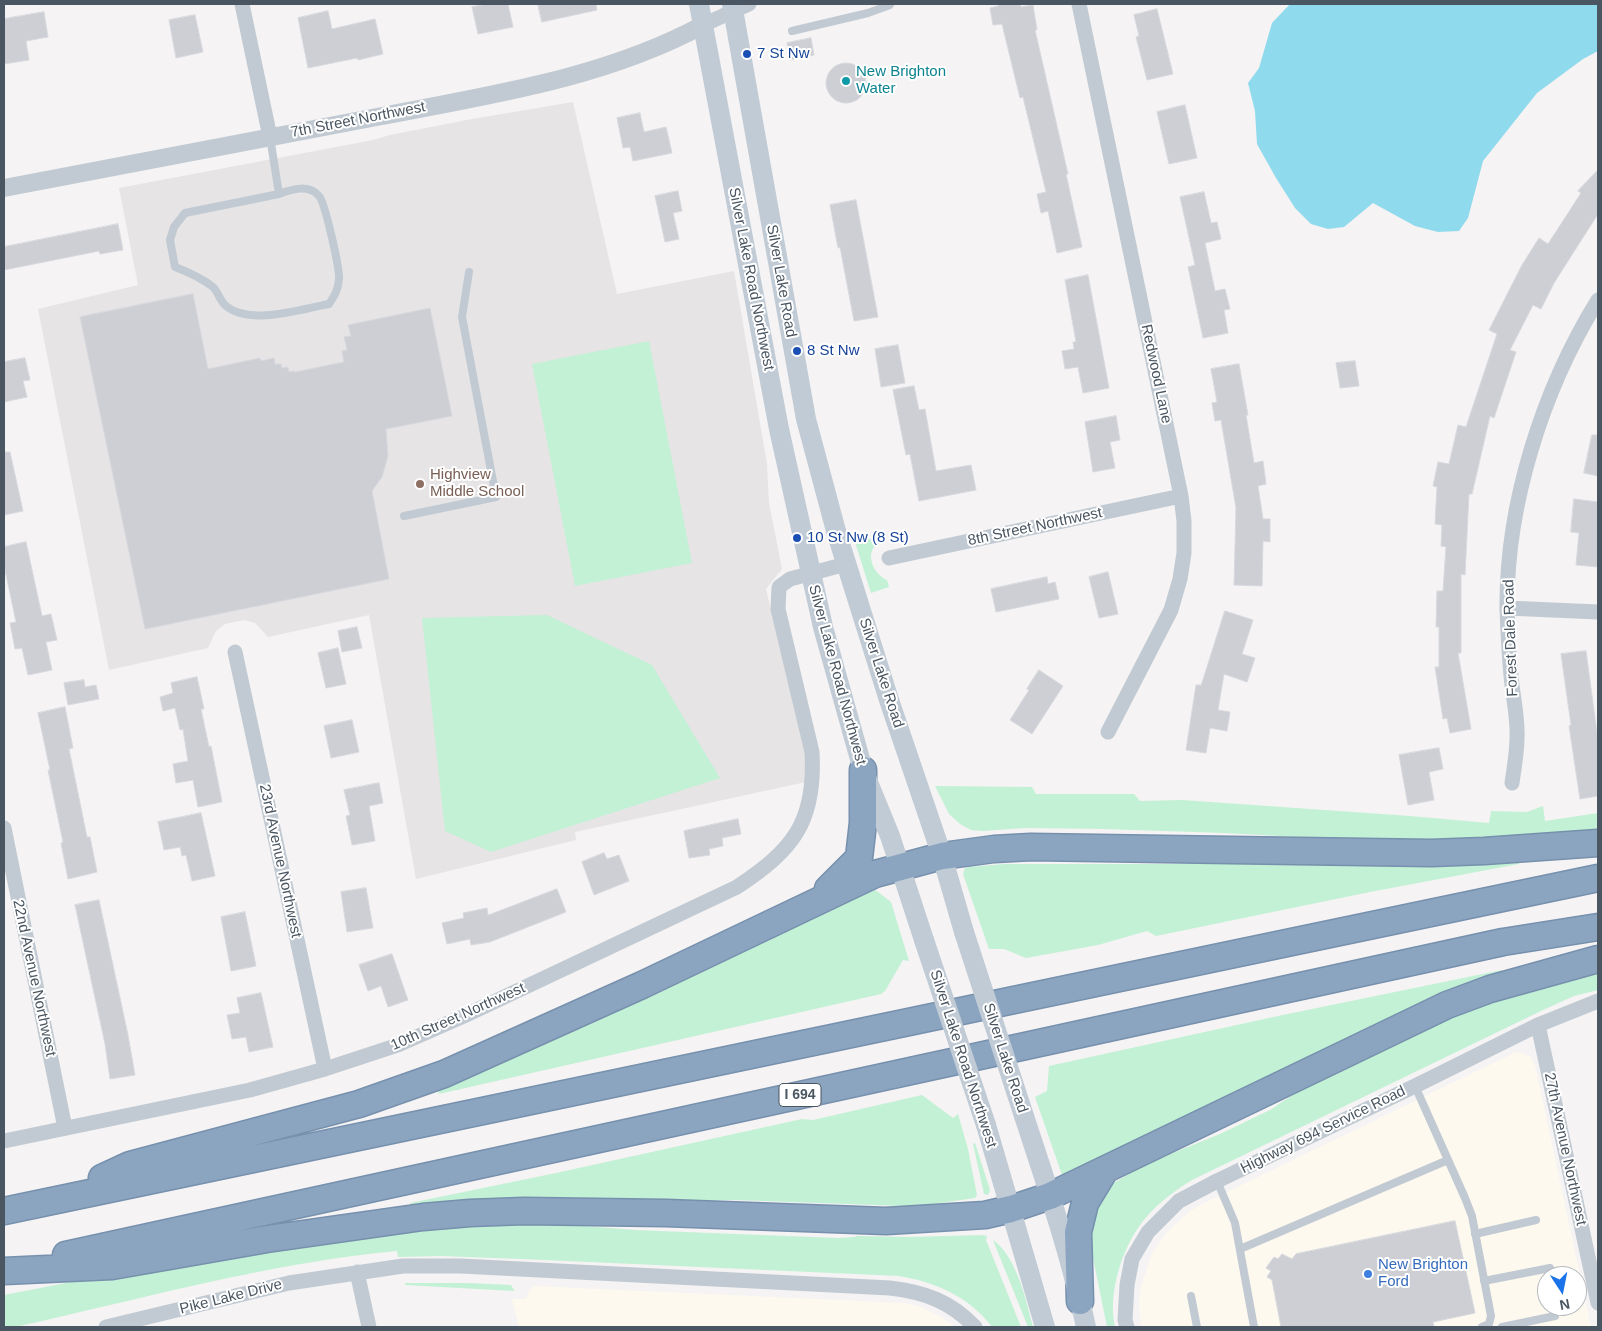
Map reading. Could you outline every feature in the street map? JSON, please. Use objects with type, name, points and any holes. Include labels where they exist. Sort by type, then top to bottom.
[{"type":"highway","points":[[814,902],[859,858],[863,823],[863,770]]},
{"type":"highway","points":[[59,1198],[130,1165],[359,1104],[444,1074],[642,986],[875,874],[942,856],[1012,848],[1457,852],[1598,843]]},
{"type":"highway","points":[[4,1211],[1598,878]]},
{"type":"highway","name":"I 694","points":[[4,1270],[1493,944],[1598,928]]},
{"type":"highway","points":[[4,1270],[112,1266],[276,1237],[423,1217],[470,1213],[666,1213],[886,1221],[986,1215],[1050,1196],[1454,1002],[1490,989],[1598,959]]},
{"type":"highway","points":[[1080,1301],[1078,1232],[1085,1203],[1105,1170]]},
{"type":"main road","name":"Silver Lake Road Northwest","points":[[699,4],[779,429],[822,627],[863,770],[890,836],[986,1125],[1045,1327]]},
{"type":"main road","name":"Silver Lake Road","points":[[738,6],[806,420],[846,564],[889,700],[942,856],[964,932],[1050,1196],[1086,1327]]},
{"type":"street","points":[[242,4],[270,137]]},
{"type":"street","name":"Redwood Lane","points":[[1079,4],[1181,496],[1184,521],[1184,553],[1180,579],[1171,610],[1108,732]]},
{"type":"street","points":[[703,25],[738,6]]},
{"type":"street","name":"7th Street Northwest","points":[[4,188],[520,88],[603,66],[656,49],[703,25]]},
{"type":"street","name":"Forest Dale Road","points":[[1512,783],[1518,737],[1510,673],[1507,608],[1509,568],[1515,522],[1528,463],[1544,411],[1562,366],[1598,300]]},
{"type":"street","name":"8th Street Northwest","points":[[889,558],[1181,496]]},
{"type":"street","name":"10th Street Northwest","points":[[4,1141],[250,1090],[325,1069],[398,1045],[738,887],[764,869],[791,842],[804,820],[810,801],[813,776],[812,752],[778,609],[777,596],[779,587],[790,579],[846,564]]},
{"type":"street","points":[[1507,608],[1598,612]]},
{"type":"street","name":"23rd Avenue Northwest","points":[[235,652],[325,1069]]},
{"type":"street","name":"22nd Avenue Northwest","points":[[4,828],[65,1128]]},
{"type":"street","name":"Highway 694 Service Road","points":[[1127,1327],[1125,1320],[1127,1285],[1132,1258],[1148,1232],[1179,1202],[1217,1181],[1538,1025],[1598,1001]]},
{"type":"street","name":"27th Avenue Northwest","points":[[1538,1025],[1598,1303]]},
{"type":"street","name":"Pike Lake Drive","points":[[106,1327],[289,1283],[403,1266],[461,1266],[890,1288],[915,1291],[933,1298],[951,1307],[975,1327]]},
{"type":"street","points":[[357,1272],[370,1327]]},
{"type":"lane","points":[[792,31],[868,13],[890,4]]},
{"type":"lane","points":[[270,137],[279,194]]},
{"type":"lane","points":[[294,189],[310,189],[320,196],[326,213],[339,277],[337,293],[328,304],[264,316],[237,312],[225,305],[214,288],[197,276],[175,267],[170,240],[174,227],[185,214],[279,194],[294,189]]},
{"type":"lane","points":[[404,516],[496,497],[462,317],[469,272]]},
{"type":"lane","points":[[1415,1086],[1466,1198],[1472,1216],[1491,1316],[1489,1326]]},
{"type":"lane","points":[[1240,1249],[1448,1160]]},
{"type":"lane","points":[[1217,1181],[1235,1223],[1254,1327]]},
{"type":"lane","points":[[1475,1234],[1536,1220]]},
{"type":"lane","points":[[1484,1280],[1537,1270]]},
{"type":"lane","points":[[1191,1296],[1197,1327]]},
{"type":"lane","points":[[1502,1327],[1554,1316]]},
{"type":"shaded area","name":"Highview Middle School","points":[[573,102],[617,294],[734,271],[767,464],[769,503],[782,569],[766,589],[805,753],[806,782],[575,832],[576,840],[416,879],[369,615],[268,637],[255,623],[244,620],[225,624],[216,631],[208,648],[109,670],[38,309],[138,285],[119,188],[373,140],[472,119]]},
{"type":"shaded area","points":[[1516,1052],[1522,1053],[1531,1057],[1535,1065],[1578,1266],[1537,1266],[1537,1316],[1587,1316],[1587,1308],[1591,1327],[1141,1327],[1139,1302],[1141,1287],[1152,1253],[1168,1231],[1190,1211]]},
{"type":"shaded area","points":[[534,1286],[904,1303],[921,1307],[956,1327],[519,1327],[512,1299],[526,1299]]},
{"type":"green space","points":[[649,341],[692,563],[575,586],[532,364]]},
{"type":"green space","points":[[880,537],[872,551],[871,560],[877,572],[887,580],[889,587],[871,593],[855,542]]},
{"type":"green space","points":[[547,615],[652,665],[720,778],[491,852],[445,831],[422,618]]},
{"type":"green space","points":[[935,786],[1032,787],[1036,794],[1134,794],[1140,801],[1182,800],[1489,823],[1491,811],[1527,812],[1543,806],[1545,821],[1598,813],[1598,833],[1444,845],[1225,833],[1103,829],[1025,828],[983,831],[971,830],[960,824],[949,814]]},
{"type":"green space","points":[[1519,858],[1519,864],[1370,892],[1156,936],[1147,931],[1098,945],[1026,958],[1004,949],[989,949],[963,874],[965,868],[969,867],[1005,864],[1211,864],[1305,860]]},
{"type":"green space","points":[[873,888],[891,902],[909,961],[903,960],[885,991],[881,994],[439,1094],[437,1085]]},
{"type":"green space","points":[[1598,969],[1598,990],[1574,996],[1543,1010],[1192,1180],[1177,1190],[1149,1214],[1132,1238],[1121,1263],[1114,1289],[1113,1315],[1115,1327],[1107,1327],[1089,1238],[1093,1210],[1109,1186],[1143,1165],[1220,1134],[1270,1110],[1308,1085],[1471,1009],[1568,976]]},
{"type":"green space","points":[[1502,970],[1505,978],[1071,1176],[1062,1175],[1035,1097],[1047,1091],[1049,1066]]},
{"type":"green space","points":[[922,1095],[953,1118],[958,1114],[968,1149],[977,1195],[975,1198],[926,1205],[903,1206],[735,1200],[567,1203],[411,1211],[410,1203],[802,1119],[813,1120]]},
{"type":"green space","points":[[975,1143],[990,1190],[988,1195],[984,1194],[973,1144]]},
{"type":"green space","points":[[536,1222],[635,1230],[838,1238],[856,1236],[987,1236],[986,1240],[1021,1327],[992,1327],[973,1307],[951,1292],[926,1282],[899,1276],[522,1259],[440,1256],[398,1257],[397,1251],[301,1264],[253,1273],[15,1327],[4,1327],[4,1295],[97,1277],[422,1225]]},
{"type":"green space","points":[[993,1240],[1008,1257],[1014,1268],[1024,1292],[1033,1327],[1028,1327]]},
{"type":"green space","points":[[405,1283],[511,1285],[514,1291],[405,1285]]},
{"type":"water","points":[[1290,4],[1598,4],[1598,51],[1583,59],[1537,93],[1483,161],[1468,218],[1459,231],[1438,232],[1415,226],[1373,203],[1344,227],[1328,229],[1311,224],[1295,208],[1257,144],[1255,111],[1248,83],[1259,68],[1272,23]]},
{"type":"building","points":[[488,4],[508,4],[513,27],[478,34],[472,7]]},
{"type":"building","points":[[538,4],[596,4],[597,10],[542,22]]},
{"type":"building","points":[[998,4],[1020,4],[1021,7],[1033,5],[1037,30],[1035,30],[1068,174],[1066,174],[1082,247],[1057,253],[1048,211],[1041,213],[1037,194],[1046,192],[1023,97],[1020,98],[1002,24],[993,25],[990,8],[998,6]]},
{"type":"building","points":[[1157,9],[1173,74],[1147,80],[1136,37],[1139,36],[1134,15]]},
{"type":"building","points":[[328,11],[332,29],[375,19],[383,54],[308,68],[298,18]]},
{"type":"building","points":[[44,12],[48,37],[26,41],[29,60],[4,64],[4,19]]},
{"type":"building","points":[[195,15],[203,52],[176,58],[169,20]]},
{"type":"building","points":[[811,38],[814,55],[790,60],[787,43]]},
{"type":"building","name":"New Brighton Water","points":[[846,63],[860,69],[866,83],[860,97],[846,103],[832,97],[826,83],[832,69]]},
{"type":"building","points":[[1185,105],[1197,158],[1169,164],[1157,112]]},
{"type":"building","points":[[640,113],[644,132],[666,127],[672,153],[633,161],[630,147],[623,148],[617,118]]},
{"type":"building","points":[[1598,170],[1598,214],[1554,283],[1541,309],[1533,305],[1510,350],[1516,352],[1494,418],[1490,416],[1472,494],[1469,494],[1465,575],[1461,574],[1461,653],[1458,653],[1471,729],[1450,733],[1447,718],[1443,719],[1435,667],[1439,667],[1439,627],[1436,627],[1437,591],[1443,591],[1446,547],[1441,546],[1442,525],[1435,524],[1437,487],[1433,486],[1438,462],[1449,464],[1458,425],[1466,427],[1497,334],[1489,330],[1522,265],[1539,238],[1548,244],[1581,193],[1578,191]]},
{"type":"building","points":[[678,191],[682,211],[673,213],[679,239],[665,242],[655,196]]},
{"type":"building","points":[[1204,192],[1211,223],[1217,222],[1221,239],[1205,243],[1215,291],[1225,289],[1230,309],[1224,310],[1228,333],[1203,338],[1188,267],[1195,265],[1180,197]]},
{"type":"building","points":[[856,200],[878,317],[854,321],[830,205]]},
{"type":"building","points":[[118,224],[123,250],[100,254],[99,251],[4,270],[4,247]]},
{"type":"building","points":[[1088,275],[1109,388],[1083,393],[1078,367],[1065,369],[1062,351],[1074,349],[1073,342],[1076,342],[1065,280]]},
{"type":"building","name":"Highview Middle School","points":[[193,294],[208,369],[260,358],[261,361],[274,358],[275,364],[281,364],[282,368],[288,367],[289,372],[344,362],[342,351],[347,350],[344,337],[351,336],[348,325],[430,308],[452,416],[386,429],[388,456],[382,477],[372,491],[389,579],[145,629],[80,317]]},
{"type":"building","points":[[898,345],[905,383],[881,387],[875,349]]},
{"type":"building","points":[[25,358],[30,380],[23,381],[27,397],[4,402],[4,362]]},
{"type":"building","points":[[1355,361],[1359,386],[1340,388],[1336,363]]},
{"type":"building","points":[[1239,364],[1254,463],[1263,461],[1266,484],[1258,486],[1263,519],[1270,519],[1270,542],[1263,541],[1262,586],[1234,585],[1236,508],[1221,420],[1215,421],[1212,403],[1217,402],[1211,369]]},
{"type":"building","points":[[914,386],[919,410],[925,409],[936,471],[971,465],[976,490],[919,501],[910,454],[906,455],[893,390]]},
{"type":"building","points":[[1116,416],[1120,440],[1110,442],[1115,468],[1093,472],[1085,422]]},
{"type":"building","points":[[1592,435],[1598,435],[1598,476],[1584,473]]},
{"type":"building","points":[[4,452],[10,452],[23,511],[4,515]]},
{"type":"building","points":[[1574,499],[1598,502],[1598,567],[1576,565],[1579,533],[1571,532]]},
{"type":"building","points":[[26,542],[42,616],[51,614],[57,640],[46,642],[52,670],[28,675],[22,648],[15,649],[10,623],[16,622],[4,565],[4,547]]},
{"type":"building","points":[[1108,572],[1118,614],[1099,618],[1089,577]]},
{"type":"building","points":[[1047,577],[1048,584],[1055,582],[1059,599],[996,612],[991,589]]},
{"type":"building","points":[[1225,611],[1253,620],[1242,654],[1255,658],[1247,682],[1224,674],[1218,710],[1230,712],[1227,731],[1210,728],[1206,753],[1186,750],[1196,685],[1201,685]]},
{"type":"building","points":[[357,627],[362,648],[342,652],[338,631]]},
{"type":"building","points":[[338,648],[346,684],[326,688],[318,653]]},
{"type":"building","points":[[1586,651],[1598,740],[1598,796],[1580,799],[1561,654]]},
{"type":"building","points":[[1039,670],[1063,686],[1032,734],[1010,720]]},
{"type":"building","points":[[197,677],[204,709],[201,709],[209,747],[211,746],[222,802],[198,807],[193,780],[176,783],[173,764],[188,761],[183,729],[180,730],[175,708],[163,711],[160,697],[173,693],[171,683]]},
{"type":"building","points":[[84,680],[85,687],[96,685],[99,699],[68,705],[64,683]]},
{"type":"building","points":[[65,707],[73,748],[69,749],[87,837],[90,837],[97,872],[68,879],[61,843],[63,842],[48,770],[50,770],[38,713]]},
{"type":"building","points":[[352,720],[359,752],[331,758],[324,726]]},
{"type":"building","points":[[1439,748],[1443,769],[1429,772],[1434,800],[1408,805],[1399,755]]},
{"type":"building","points":[[379,783],[383,803],[369,806],[375,841],[352,845],[346,816],[350,815],[344,790]]},
{"type":"building","points":[[201,813],[215,876],[192,881],[186,855],[182,856],[180,847],[164,850],[158,822]]},
{"type":"building","points":[[738,819],[741,834],[722,838],[723,846],[709,849],[710,855],[689,858],[684,831]]},
{"type":"building","points":[[604,853],[607,859],[619,855],[629,881],[594,895],[582,862]]},
{"type":"building","points":[[366,888],[373,928],[347,932],[341,892]]},
{"type":"building","points":[[557,889],[566,912],[490,942],[471,945],[470,939],[447,944],[442,923],[464,918],[463,913],[487,908],[488,915]]},
{"type":"building","points":[[99,900],[135,1075],[110,1079],[105,1044],[75,905]]},
{"type":"building","points":[[245,912],[256,966],[231,971],[221,917]]},
{"type":"building","points":[[392,954],[408,1000],[388,1007],[381,986],[368,991],[359,965]]},
{"type":"building","points":[[261,993],[273,1047],[249,1052],[246,1037],[232,1039],[227,1015],[240,1013],[237,998]]},
{"type":"building","name":"New Brighton Ford","points":[[1455,1221],[1475,1313],[1433,1322],[1434,1327],[1281,1327],[1272,1280],[1267,1277],[1271,1271],[1266,1268],[1274,1257],[1278,1259],[1282,1254],[1292,1259],[1296,1254]]},
{"type":"place","name":"7 St Nw","points":[[747,54]]},
{"type":"place","name":"New Brighton Water","points":[[846,81]]},
{"type":"place","name":"8 St Nw","points":[[797,351]]},
{"type":"place","name":"Highview Middle School","points":[[420,484]]},
{"type":"place","name":"10 St Nw (8 St)","points":[[797,538]]},
{"type":"place","name":"New Brighton Ford","points":[[1368,1274]]}]
